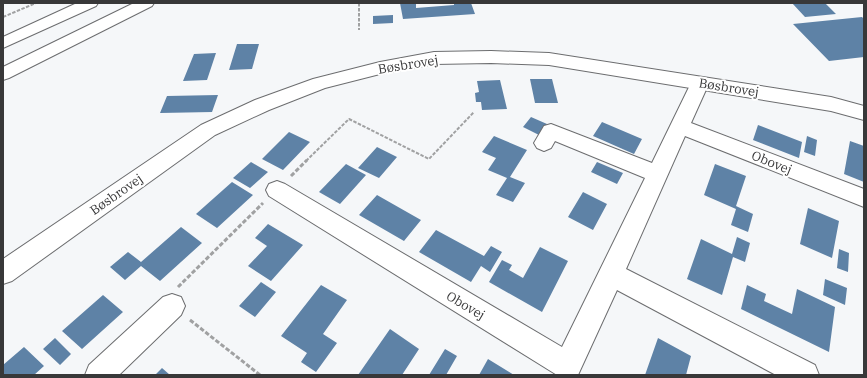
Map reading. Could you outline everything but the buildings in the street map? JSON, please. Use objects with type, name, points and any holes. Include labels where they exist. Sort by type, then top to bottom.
[{"type":"main road","points":[[3,43],[90,3]]},
{"type":"main road","points":[[3,63],[130,3]]},
{"type":"main road","points":[[3,74],[146,3]]},
{"type":"main road","name":"Bøsbrovej","points":[[3,273],[208,130],[262,105],[320,83],[380,68],[434,58],[492,57],[549,59],[831,104],[864,113]]},
{"type":"main road","name":"Obovej","points":[[277,190],[568,366],[700,83]]},
{"type":"main road","name":"Obovej","points":[[680,126],[864,198]]},
{"type":"main road","points":[[544,143],[551,131],[657,174]]},
{"type":"main road","points":[[611,274],[805,375]]},
{"type":"main road","points":[[99,375],[172,306]]},
{"type":"path","points":[[3,17],[36,3]]},
{"type":"path","points":[[359,3],[359,30]]},
{"type":"path","points":[[260,375],[165,300],[349,119],[429,159],[474,112]]}]
